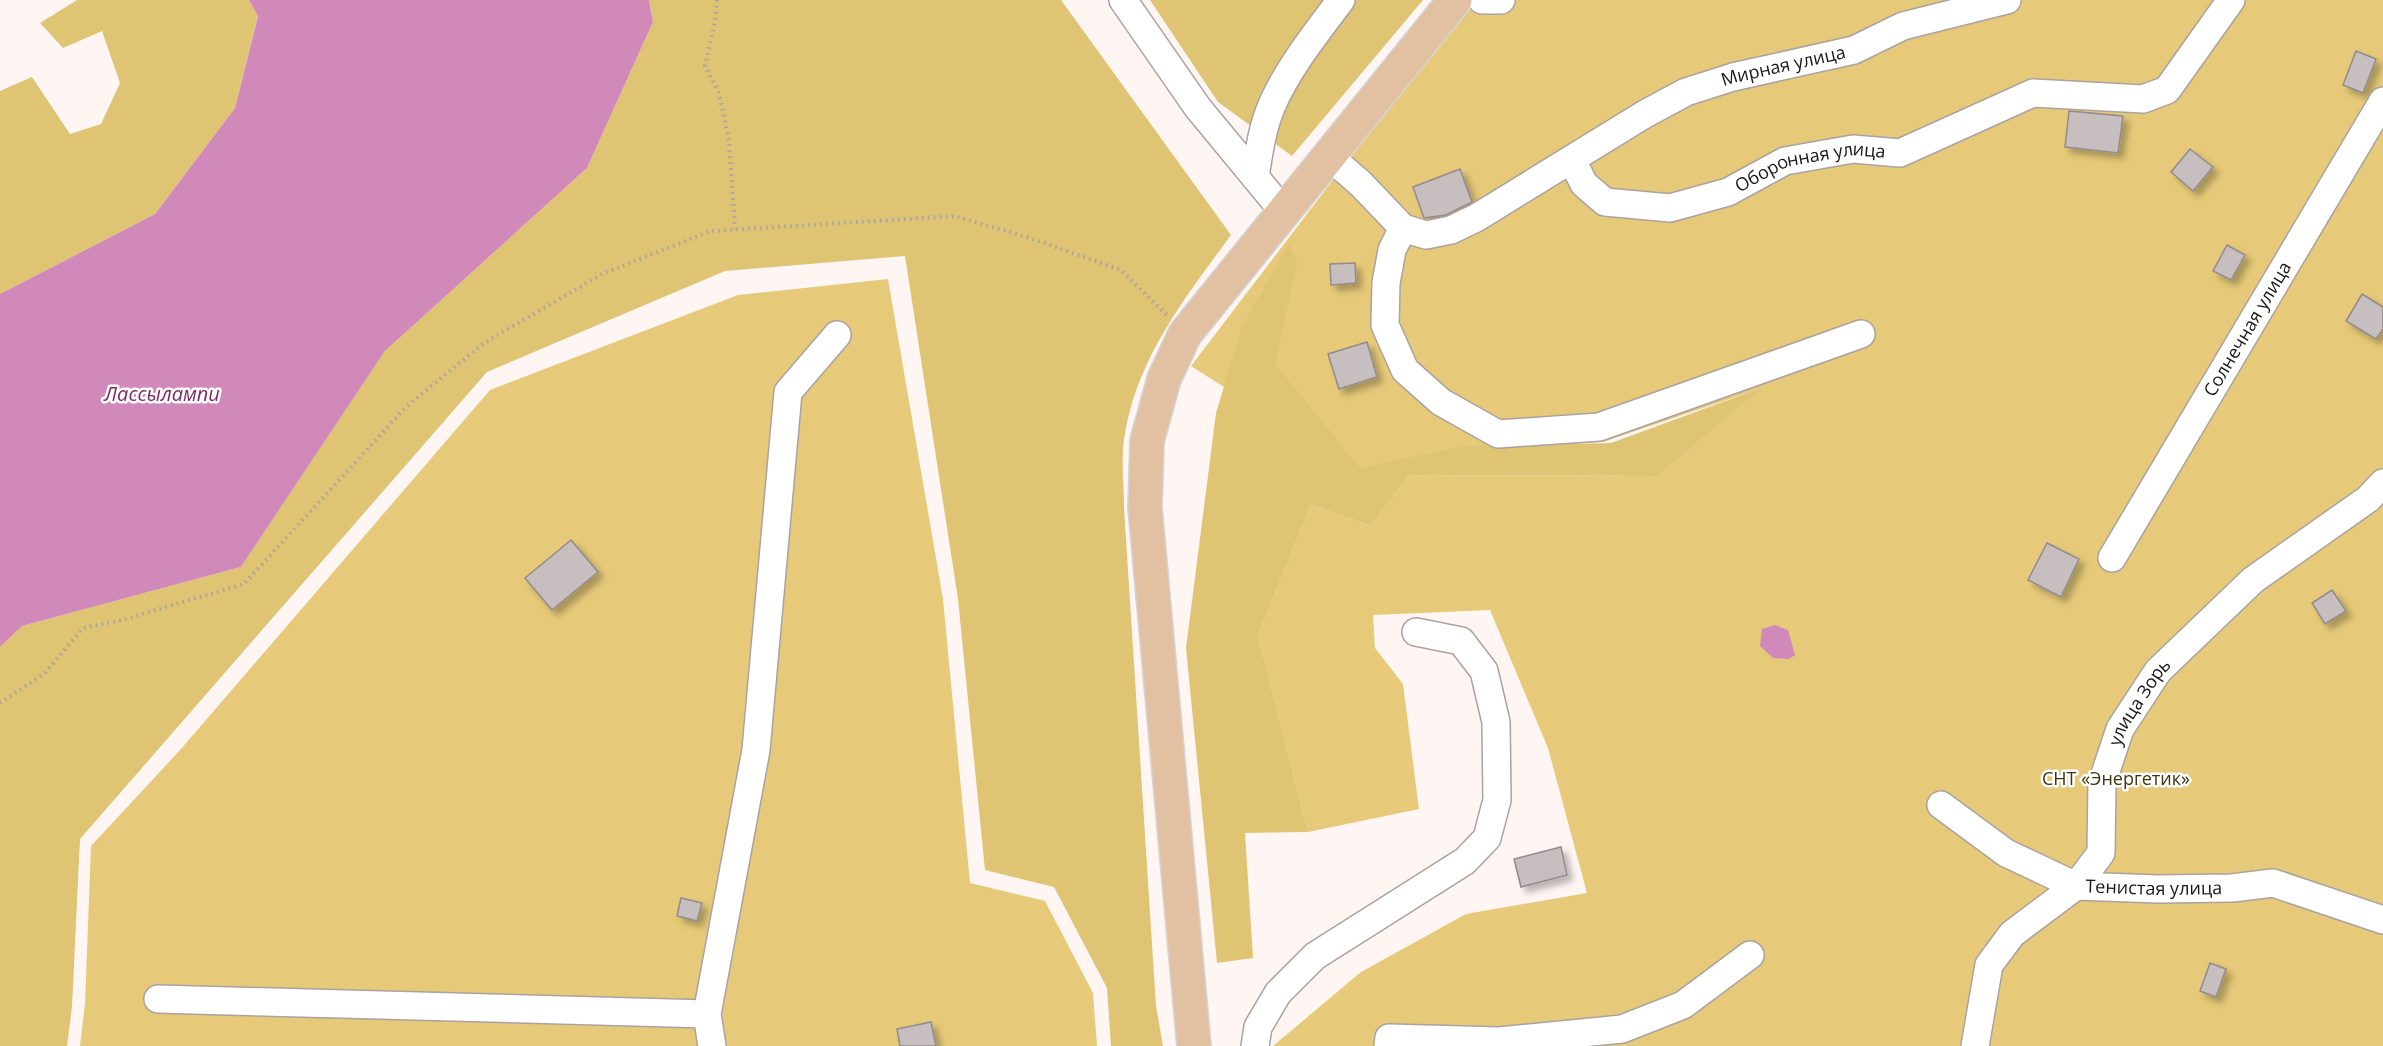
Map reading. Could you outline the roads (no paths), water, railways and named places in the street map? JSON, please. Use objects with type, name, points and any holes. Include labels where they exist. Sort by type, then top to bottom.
[{"type":"main road","points":[[1194,1046],[1145,508],[1148,441],[1164,379],[1185,334],[1455,0]]},
{"type":"street","points":[[1123,0],[1198,108],[1284,212]]},
{"type":"street","points":[[1255,177],[1260,141],[1272,104],[1321,26],[1341,0]]},
{"type":"street","points":[[1482,0],[1502,0]]},
{"type":"street","name":"Мирная улица","points":[[1403,228],[1426,235],[1452,230],[1572,160],[1645,114],[1686,92],[1733,77],[1854,50],[1903,26],[2007,0]]},
{"type":"street","name":"Оборонная улица","points":[[1572,160],[1584,184],[1605,202],[1670,208],[1728,192],[1785,161],[1853,149],[1900,153],[2033,93],[2143,99],[2167,90],[2231,0]]},
{"type":"street","name":"Солнечная улица","points":[[2112,558],[2383,101]]},
{"type":"street","points":[[1330,157],[1361,184],[1403,228],[1392,250],[1386,283],[1385,325],[1406,370],[1441,402],[1498,434],[1599,427],[1861,334]]},
{"type":"street","points":[[712,1046],[707,1014],[756,750],[788,392],[837,335]]},
{"type":"street","name":"улица Зорь","points":[[1975,1046],[1989,965],[2012,934],[2076,886],[2101,853],[2102,783],[2120,729],[2158,671],[2253,580],[2368,499],[2383,483]]},
{"type":"street","points":[[1255,1046],[1258,1027],[1278,993],[1315,956],[1465,861],[1487,838],[1497,801],[1496,722],[1484,671],[1461,641],[1416,632]]},
{"type":"street","name":"Тенистая улица","points":[[1941,805],[2006,853],[2076,886],[2168,889],[2232,888],[2272,883],[2383,920]]},
{"type":"street","points":[[1388,1046],[1389,1038],[1499,1041],[1622,1029],[1683,1005],[1750,955]]},
{"type":"street","points":[[158,999],[707,1014]]},
{"type":"water","name":"Лассылампи","points":[[249,0],[649,0],[653,22],[587,168],[385,351],[241,567],[22,626],[0,647],[0,294],[155,214],[235,108],[258,16]]},
{"type":"water","points":[[1775,625],[1788,630],[1795,655],[1789,659],[1773,658],[1760,646],[1762,629]]},
{"type":"park label","name":"СНТ «Энергетик»","points":[[2116,779]]}]
